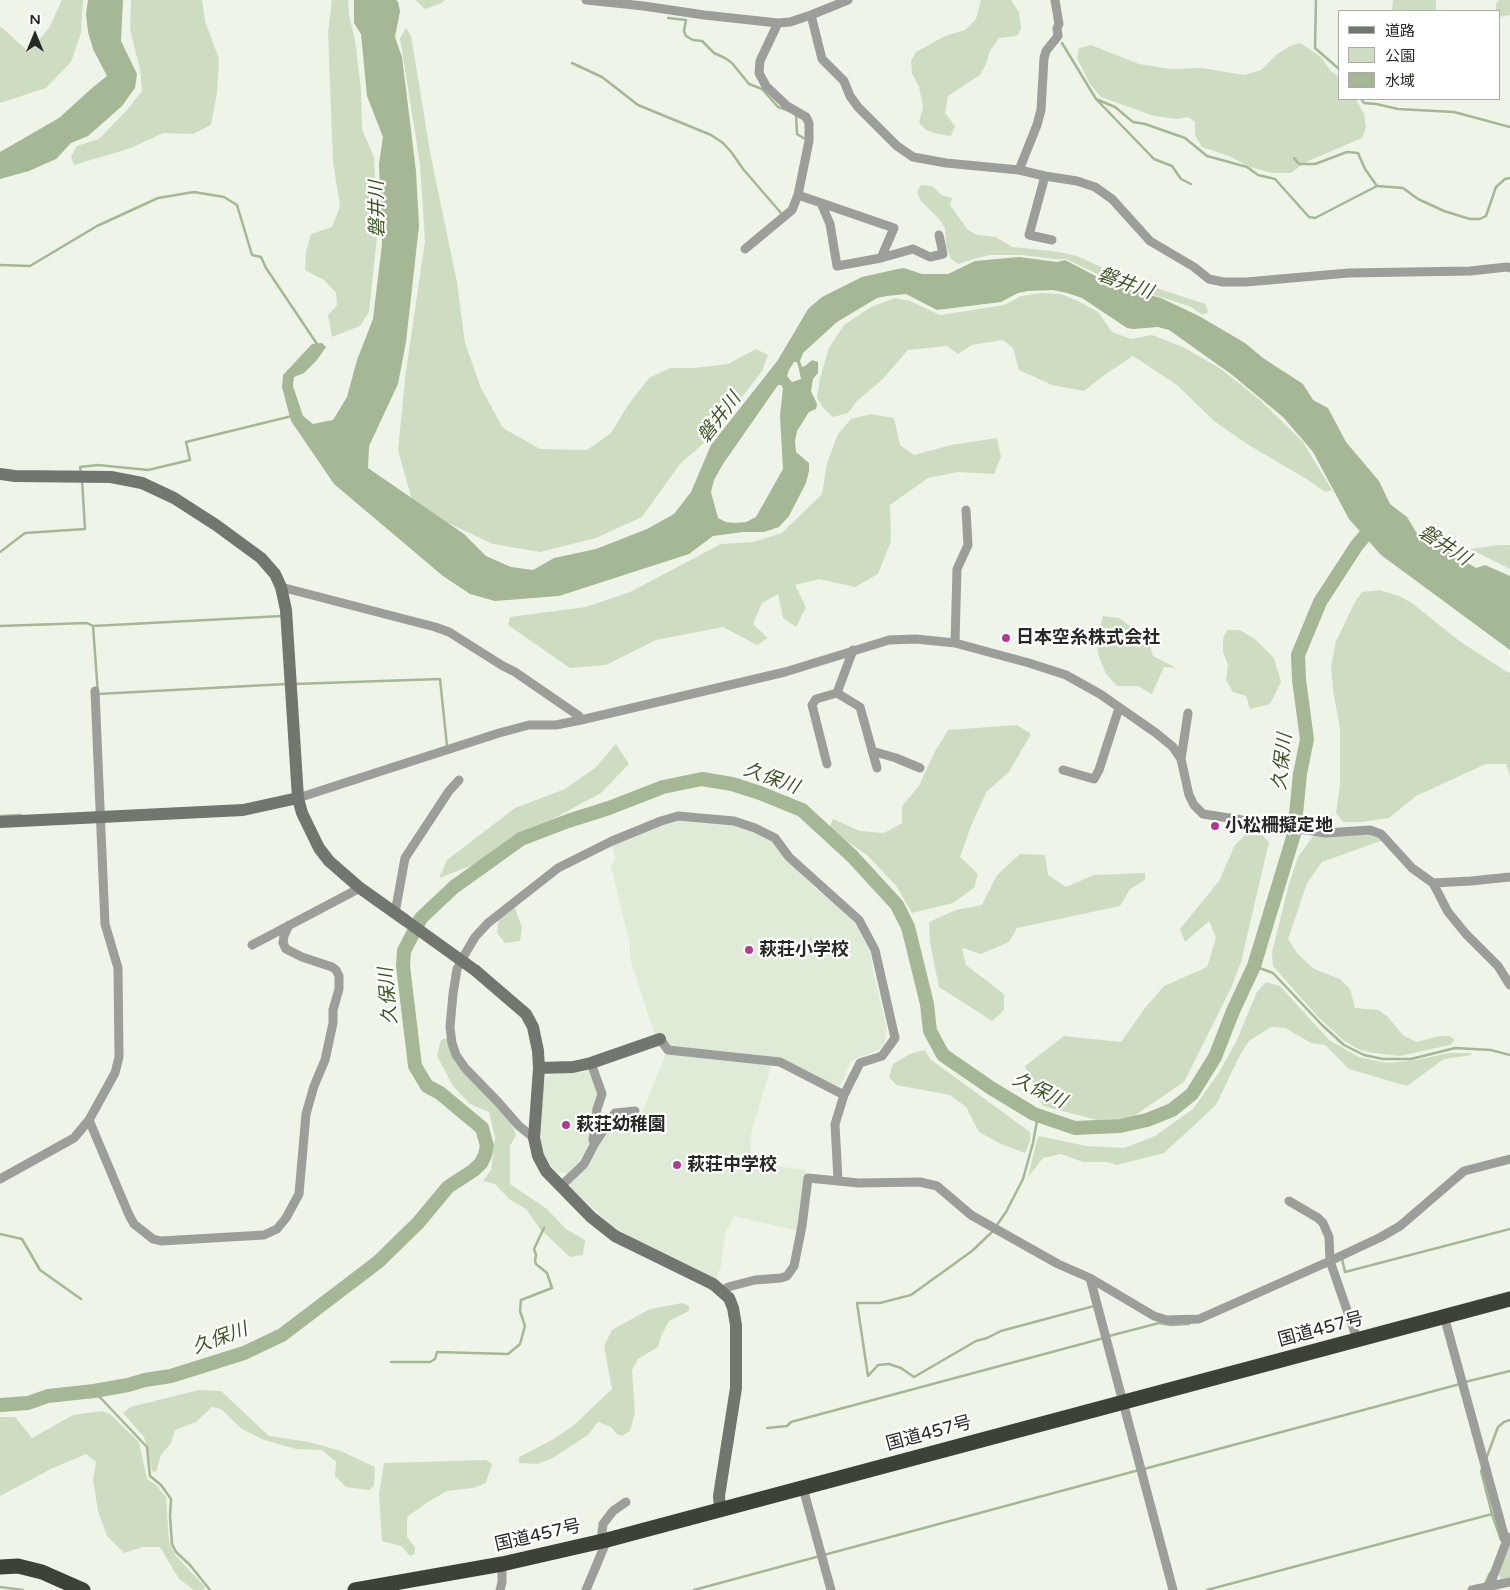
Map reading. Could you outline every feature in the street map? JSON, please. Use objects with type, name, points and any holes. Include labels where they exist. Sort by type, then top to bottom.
[{"type":"highway","name":"国道457号","points":[[355,1590],[502,1564],[604,1540],[1510,1298]]},
{"type":"highway","points":[[0,1567],[18,1566],[42,1572],[83,1590]]},
{"type":"street","points":[[586,0],[778,23],[811,15],[848,0]]},
{"type":"street","points":[[1019,170],[1041,110],[1046,51],[1058,36],[1057,28],[1060,24],[1055,0]]},
{"type":"street","points":[[811,15],[822,59],[844,82],[858,108],[897,146],[913,157],[946,163],[1019,170],[1077,181],[1095,187],[1112,199],[1150,241],[1194,267],[1209,279],[1223,282],[1246,282],[1348,273],[1470,271],[1510,268]]},
{"type":"street","points":[[746,249],[789,214],[798,195],[810,141],[809,123],[806,117],[787,106],[766,86],[758,74],[760,61],[778,23]]},
{"type":"street","points":[[1045,176],[1030,234],[1052,240]]},
{"type":"street","points":[[798,195],[894,228],[881,258]]},
{"type":"street","points":[[821,203],[830,224],[837,266],[881,258],[912,249],[930,257],[943,254],[939,235]]},
{"type":"street","points":[[0,474],[15,476],[111,477],[142,483],[174,498],[216,525],[261,558],[275,574],[281,586],[286,610],[298,798],[302,813],[319,848],[340,872],[476,971],[526,1014],[536,1037],[538,1068],[534,1138],[538,1156],[546,1171],[560,1187],[591,1217],[615,1236],[713,1284],[729,1298],[734,1316],[736,1388],[719,1496],[720,1509]]},
{"type":"street","points":[[955,643],[956,569],[968,545],[966,510]]},
{"type":"street","points":[[281,586],[449,632],[515,672],[580,716],[581,720]]},
{"type":"street","points":[[0,822],[244,810],[298,798],[528,725],[556,724],[581,720],[785,672],[889,640],[916,639],[955,643],[1066,675],[1156,733],[1173,747],[1181,760]]},
{"type":"street","points":[[837,694],[853,650]]},
{"type":"street","points":[[0,1179],[74,1138],[89,1120],[114,1073],[119,1057],[118,968],[105,924],[95,691]]},
{"type":"street","points":[[827,764],[812,705],[816,699],[837,694],[860,707],[877,768]]},
{"type":"street","points":[[1063,770],[1094,779],[1099,770],[1119,708]]},
{"type":"street","points":[[1188,713],[1181,760],[1188,795],[1203,814],[1326,833],[1370,830],[1381,834],[1412,868],[1432,883],[1448,912],[1466,934],[1498,966],[1510,985]]},
{"type":"street","points":[[872,751],[920,768]]},
{"type":"street","points":[[400,917],[405,858],[449,791],[459,780]]},
{"type":"street","points":[[534,1138],[519,1126],[464,1068],[456,1055],[450,1027],[452,994],[458,969],[465,954],[488,923],[558,868],[612,841],[678,816],[734,821],[755,828],[775,838],[789,857],[859,920],[875,950],[895,1038],[882,1056],[860,1063],[844,1095],[835,1124],[838,1180]]},
{"type":"street","points":[[1432,883],[1471,882],[1510,877]]},
{"type":"street","points":[[252,945],[360,888]]},
{"type":"street","points":[[89,1120],[129,1216],[134,1224],[153,1239],[161,1241],[264,1234],[282,1224],[299,1194],[306,1114],[314,1086],[325,1060],[333,1023],[333,1010],[339,989],[338,976],[332,966],[302,957],[286,949],[283,943],[289,925]]},
{"type":"street","points":[[538,1068],[573,1067],[591,1063],[660,1039],[668,1050],[780,1062],[844,1095]]},
{"type":"street","points":[[591,1063],[602,1094],[597,1109],[593,1140],[596,1143]]},
{"type":"street","points":[[560,1187],[584,1164],[615,1113],[634,1111]]},
{"type":"street","points":[[722,1291],[728,1287],[755,1280],[787,1276],[794,1266],[803,1219],[808,1178],[859,1183],[920,1182],[938,1186],[971,1215],[1058,1264],[1090,1278],[1154,1316],[1167,1320],[1199,1318],[1381,1237],[1400,1226],[1464,1171],[1510,1159]]},
{"type":"street","points":[[1290,1201],[1318,1218],[1323,1224],[1329,1237],[1330,1261],[1357,1339]]},
{"type":"street","points":[[1090,1278],[1173,1590]]},
{"type":"street","points":[[1444,1316],[1506,1542]]},
{"type":"street","points":[[803,1488],[830,1590]]},
{"type":"street","points":[[586,1590],[604,1540],[603,1524],[613,1511],[626,1502]]},
{"type":"street","points":[[1489,1588],[1510,1532]]},
{"type":"street","points":[[500,1590],[502,1564]]},
{"type":"street","points":[[1472,1590],[1489,1588],[1510,1582]]},
{"type":"shaded area","name":"萩荘小学校","points":[[677,820],[730,824],[752,829],[774,843],[816,889],[838,906],[858,927],[871,955],[887,1031],[884,1045],[878,1050],[851,1061],[840,1086],[833,1088],[779,1058],[661,1046],[654,1033],[630,958],[630,945],[611,866],[615,859],[612,846],[654,826]]},
{"type":"shaded area","name":"萩荘中学校","points":[[666,1054],[772,1063],[751,1134],[750,1144],[753,1163],[806,1170],[798,1231],[734,1216],[725,1234],[721,1266],[716,1278],[645,1245],[615,1228],[569,1187],[571,1182],[587,1166],[617,1115],[642,1113]]},
{"type":"shaded area","name":"萩荘幼稚園","points":[[591,1069],[598,1092],[594,1106],[589,1144],[579,1161],[567,1173],[556,1173],[543,1154],[540,1140],[543,1081],[552,1074],[582,1072]]},
{"type":"green space","points":[[62,0],[83,0],[81,33],[71,62],[46,88],[0,103],[0,26],[29,52],[49,28]]},
{"type":"green space","points":[[131,0],[202,0],[205,21],[219,59],[217,93],[211,125],[193,134],[163,133],[131,148],[74,165],[71,157],[77,146],[99,139],[127,110],[142,91],[140,69],[130,30]]},
{"type":"green space","points":[[332,0],[348,0],[361,89],[362,129],[374,157],[377,237],[369,312],[360,326],[332,337],[328,315],[337,305],[336,293],[324,280],[305,270],[306,252],[311,234],[332,227],[340,206],[333,162],[328,32]]},
{"type":"green space","points":[[415,0],[445,0],[442,3],[425,9]]},
{"type":"green space","points":[[981,0],[1011,0],[1019,12],[1021,29],[1017,36],[999,38],[990,51],[980,75],[948,96],[945,113],[955,126],[951,136],[926,130],[919,123],[923,107],[919,87],[912,73],[911,61],[916,52],[945,36],[965,30],[976,19]]},
{"type":"green space","points":[[1393,0],[1436,0],[1436,10],[1392,10]]},
{"type":"green space","points":[[1499,0],[1510,0],[1510,15],[1500,17],[1500,10],[1496,10],[1496,4]]},
{"type":"green space","points":[[406,28],[411,36],[431,157],[457,282],[465,343],[481,388],[503,428],[540,449],[587,450],[611,433],[628,405],[649,378],[670,368],[694,368],[728,364],[756,349],[768,355],[762,371],[749,388],[705,442],[680,464],[642,517],[596,538],[540,552],[493,544],[414,507],[398,450],[406,371],[425,241],[420,164],[400,38]]},
{"type":"green space","points":[[1300,43],[1320,56],[1331,71],[1338,76],[1338,100],[1357,100],[1364,114],[1366,127],[1362,138],[1306,162],[1291,173],[1272,173],[1250,167],[1229,156],[1202,147],[1195,135],[1195,122],[1188,117],[1177,119],[1154,116],[1101,97],[1090,84],[1077,58],[1079,48],[1091,45],[1139,64],[1170,69],[1202,68],[1244,75],[1261,70],[1276,55],[1290,46]]},
{"type":"green space","points":[[920,186],[934,187],[941,195],[952,198],[950,205],[968,230],[977,235],[996,237],[1012,247],[1053,251],[1077,256],[1123,277],[1205,304],[1208,311],[1206,314],[1201,314],[1191,307],[1122,286],[1066,259],[1022,255],[990,255],[958,264],[951,259],[946,246],[945,228],[939,219],[920,200],[917,192]]},
{"type":"green space","points":[[1042,293],[1061,294],[1098,312],[1112,332],[1131,339],[1152,335],[1183,347],[1221,369],[1260,400],[1303,442],[1332,490],[1325,492],[1247,444],[1214,421],[1177,385],[1133,356],[1084,391],[1052,385],[1019,370],[1013,348],[1003,340],[972,345],[958,354],[947,346],[908,350],[883,379],[857,401],[848,413],[833,417],[824,409],[817,398],[820,378],[829,348],[844,325],[871,307],[895,298],[910,301],[940,315],[1004,305],[1021,296]]},
{"type":"green space","points":[[871,414],[894,418],[900,445],[914,455],[951,445],[997,438],[1001,457],[994,474],[958,472],[928,478],[890,505],[891,541],[878,574],[855,587],[819,579],[795,585],[806,607],[796,627],[783,618],[778,594],[762,603],[753,624],[768,638],[757,645],[723,627],[656,640],[606,665],[570,668],[508,625],[510,617],[586,607],[630,592],[721,544],[753,542],[782,533],[822,494],[827,463],[838,434],[851,419]]},
{"type":"green space","points":[[1510,545],[1510,569],[1470,549]]},
{"type":"green space","points":[[1380,590],[1399,596],[1412,603],[1458,640],[1510,673],[1510,776],[1506,764],[1486,764],[1416,796],[1389,818],[1361,822],[1343,822],[1336,813],[1340,785],[1340,729],[1331,666],[1336,641],[1355,602],[1362,592]]},
{"type":"green space","points":[[1103,616],[1119,618],[1148,639],[1153,656],[1176,668],[1164,667],[1152,694],[1138,686],[1117,686],[1106,674],[1098,654],[1097,640]]},
{"type":"green space","points":[[1227,630],[1240,630],[1256,640],[1274,658],[1281,682],[1270,704],[1250,709],[1246,696],[1233,692],[1226,680],[1228,665],[1223,652],[1223,638]]},
{"type":"green space","points":[[1017,725],[1031,734],[1009,772],[987,791],[971,826],[960,857],[978,874],[974,888],[953,903],[912,913],[897,887],[867,855],[829,829],[833,819],[860,831],[884,833],[902,823],[902,806],[919,786],[934,753],[948,730]]},
{"type":"green space","points":[[616,744],[629,764],[601,793],[549,821],[483,861],[439,878],[447,860],[515,808],[565,789],[595,768]]},
{"type":"green space","points":[[1372,833],[1383,840],[1322,862],[1307,883],[1288,939],[1297,953],[1314,969],[1340,979],[1350,989],[1355,1008],[1378,1010],[1387,1016],[1404,1036],[1417,1042],[1439,1036],[1450,1036],[1455,1040],[1450,1045],[1400,1056],[1360,1050],[1343,1040],[1318,1017],[1273,966],[1272,952],[1289,884],[1298,857],[1314,835],[1334,837]]},
{"type":"green space","points":[[1245,835],[1262,835],[1269,842],[1241,962],[1231,988],[1184,1082],[1131,1118],[1097,1120],[1043,1106],[1025,1066],[1064,1036],[1121,1042],[1145,1008],[1164,986],[1207,967],[1216,938],[1209,921],[1185,942],[1180,929],[1219,881],[1235,845]]},
{"type":"green space","points":[[1020,854],[1045,855],[1048,875],[1066,887],[1094,875],[1145,873],[1145,880],[1130,889],[1120,906],[1017,928],[1009,942],[981,954],[962,948],[966,965],[1004,994],[1004,1010],[992,1021],[939,987],[930,943],[929,922],[956,910],[982,905],[997,875]]},
{"type":"green space","points":[[515,908],[522,927],[520,941],[505,943],[497,933],[499,918]]},
{"type":"green space","points":[[1266,982],[1280,986],[1329,1040],[1359,1057],[1387,1063],[1416,1060],[1449,1053],[1470,1053],[1472,1055],[1444,1059],[1407,1086],[1349,1069],[1325,1045],[1311,1043],[1285,1028],[1271,1027],[1249,1041],[1240,1055],[1216,1105],[1164,1153],[1117,1165],[1107,1162],[1083,1162],[1061,1154],[1043,1158],[1028,1177],[1039,1136],[1086,1146],[1124,1148],[1155,1136],[1193,1109],[1218,1074],[1236,1042],[1257,992]]},
{"type":"green space","points":[[447,1038],[454,1061],[511,1122],[516,1135],[510,1146],[510,1184],[547,1209],[566,1229],[585,1240],[583,1255],[570,1257],[540,1229],[526,1209],[509,1199],[495,1184],[483,1181],[491,1170],[495,1137],[489,1112],[470,1104],[453,1086],[437,1056],[441,1040]]},
{"type":"green space","points":[[925,1050],[930,1059],[1030,1132],[1030,1141],[1025,1153],[1001,1144],[979,1132],[966,1107],[950,1095],[896,1085],[889,1077],[893,1064],[910,1054]]},
{"type":"green space","points":[[682,1303],[689,1306],[689,1311],[669,1321],[661,1336],[658,1347],[638,1359],[632,1370],[635,1413],[630,1431],[622,1436],[617,1434],[611,1427],[598,1422],[588,1435],[551,1459],[537,1464],[519,1463],[519,1457],[552,1440],[574,1425],[612,1389],[604,1346],[612,1330],[650,1309]]},
{"type":"green space","points":[[199,1390],[221,1391],[269,1436],[309,1442],[341,1451],[375,1467],[374,1486],[369,1490],[346,1487],[335,1476],[336,1462],[322,1450],[296,1449],[264,1440],[242,1429],[221,1409],[212,1407],[196,1422],[175,1430],[171,1443],[161,1455],[156,1472],[152,1471],[144,1437],[123,1413],[130,1407]]},
{"type":"green space","points":[[102,1411],[110,1414],[139,1442],[147,1479],[156,1485],[166,1497],[169,1541],[175,1555],[205,1587],[203,1590],[194,1590],[179,1579],[160,1547],[143,1547],[124,1553],[107,1536],[98,1511],[93,1480],[96,1462],[86,1454],[51,1469],[0,1496],[0,1417],[15,1417],[32,1438],[73,1415]]},
{"type":"green space","points":[[486,1460],[492,1464],[486,1483],[473,1488],[447,1491],[407,1517],[407,1537],[415,1547],[415,1554],[410,1556],[401,1546],[382,1541],[379,1494],[384,1463]]},
{"type":"green space","points":[[1510,1543],[1510,1578],[1500,1579],[1499,1573]]},
{"type":"water","points":[[88,0],[123,0],[121,41],[137,74],[135,88],[122,106],[88,136],[71,143],[56,159],[29,171],[0,179],[0,152],[59,118],[107,76],[93,49],[88,32],[86,14]]},
{"type":"water","points":[[354,0],[396,0],[398,2],[400,11],[395,37],[402,57],[416,171],[419,226],[406,342],[398,384],[369,446],[368,468],[464,534],[486,556],[511,567],[533,570],[554,558],[596,549],[647,529],[674,514],[691,492],[711,445],[778,360],[808,309],[822,297],[862,277],[904,268],[922,274],[948,274],[975,261],[1019,257],[1057,262],[1065,260],[1115,286],[1161,298],[1199,316],[1245,343],[1263,358],[1303,384],[1313,400],[1328,408],[1346,442],[1379,481],[1390,504],[1407,517],[1416,532],[1476,568],[1485,565],[1510,576],[1510,650],[1381,555],[1349,519],[1313,452],[1283,417],[1231,374],[1169,330],[1158,327],[1127,328],[1082,298],[1053,290],[1028,291],[1018,293],[1001,302],[937,310],[906,294],[887,296],[877,298],[837,322],[803,353],[800,361],[802,367],[812,360],[818,362],[818,373],[813,379],[811,391],[817,404],[816,409],[809,412],[797,431],[795,441],[796,452],[809,463],[809,471],[806,483],[789,516],[779,527],[764,532],[743,532],[713,536],[689,554],[559,596],[495,601],[470,594],[443,576],[334,484],[291,421],[282,387],[283,375],[312,344],[322,343],[326,347],[317,360],[304,373],[294,377],[293,386],[303,416],[313,424],[333,420],[347,397],[357,360],[373,319],[382,244],[379,164],[383,137],[367,96],[361,34],[354,23]],"holes":[[[794,362],[797,362],[801,379],[792,382],[787,376]],[[778,385],[781,385],[783,388],[780,416],[783,469],[756,517],[746,522],[726,522],[718,518],[711,492],[714,480]]]},
{"type":"waterway","points":[[1316,0],[1315,48],[1338,68]]},
{"type":"waterway","points":[[668,18],[686,20],[684,31],[686,36],[693,40],[702,41],[714,53],[732,63],[749,84],[762,89],[778,107],[787,110]]},
{"type":"waterway","points":[[1062,43],[1096,99],[1154,159],[1172,166],[1181,179],[1191,184]]},
{"type":"waterway","points":[[572,63],[602,77],[638,105],[711,135],[723,143],[781,213]]},
{"type":"waterway","points":[[1096,99],[1115,107],[1133,122],[1145,124],[1185,138],[1207,156],[1247,167],[1258,175],[1275,179],[1309,217],[1315,218],[1377,186]]},
{"type":"waterway","points":[[1362,100],[1364,103],[1398,109],[1454,112],[1510,127]]},
{"type":"waterway","points":[[796,115],[797,134],[805,139]]},
{"type":"waterway","points":[[1294,158],[1299,164],[1315,164],[1347,152],[1358,153],[1365,169],[1377,186],[1403,188],[1418,199],[1444,211],[1470,219],[1480,219],[1486,216],[1496,187],[1505,179],[1510,178]]},
{"type":"waterway","points":[[0,265],[30,266],[97,226],[158,198],[194,192],[224,197],[237,205],[252,255],[261,257],[266,268],[316,345]]},
{"type":"waterway","points":[[81,472],[80,467],[98,465],[148,470],[190,460],[186,442],[292,416]]},
{"type":"waterway","points":[[0,552],[25,533],[85,529],[82,480]]},
{"type":"waterway","name":"久保川","points":[[0,1405],[28,1403],[48,1396],[94,1391],[171,1376],[244,1353],[282,1335],[378,1262],[418,1223],[448,1187],[474,1170],[481,1163],[487,1146],[482,1128],[440,1093],[427,1086],[415,1066],[403,966],[404,951],[421,918],[454,887],[521,839],[663,787],[702,779],[732,784],[802,810],[852,856],[897,905],[908,927],[927,1004],[930,1031],[943,1055],[991,1088],[1034,1114],[1075,1128],[1120,1126],[1147,1120],[1172,1110],[1192,1094],[1215,1057],[1233,1011],[1254,966],[1294,834],[1300,774],[1307,739],[1299,680],[1298,655],[1320,602],[1357,545],[1375,524]]},
{"type":"waterway","points":[[0,626],[87,623],[93,626],[282,616]]},
{"type":"waterway","points":[[93,626],[98,694],[286,684]]},
{"type":"waterway","points":[[294,684],[440,679],[447,746]]},
{"type":"waterway","points":[[0,816],[21,815]]},
{"type":"waterway","points":[[1254,966],[1273,973],[1322,1025],[1344,1045],[1364,1055],[1383,1059],[1411,1059],[1455,1048],[1491,1050],[1510,1055]]},
{"type":"waterway","points":[[1038,1115],[1033,1143],[1023,1179],[1006,1212],[992,1232],[972,1251],[911,1295],[880,1303],[857,1303],[868,1376],[878,1365],[889,1364],[901,1368],[914,1377],[976,1341],[1001,1331],[1094,1306]]},
{"type":"waterway","points":[[391,1362],[430,1362],[435,1359],[437,1352],[508,1354],[520,1344],[525,1326],[520,1311],[521,1300],[552,1288],[547,1273],[535,1261],[534,1249],[544,1228]]},
{"type":"waterway","points":[[1342,1259],[1345,1272],[1510,1229]]},
{"type":"waterway","points":[[0,1234],[22,1239],[40,1270],[81,1299]]},
{"type":"waterway","points":[[1109,1336],[1159,1323],[1171,1325],[1189,1324]]},
{"type":"waterway","points":[[767,1428],[787,1426],[791,1422],[1104,1338]]},
{"type":"waterway","points":[[1465,1382],[1510,1371]]},
{"type":"waterway","points":[[1144,1469],[1460,1384]]},
{"type":"waterway","points":[[94,1391],[147,1447],[150,1476],[161,1485],[171,1499],[172,1544],[176,1552],[190,1565],[210,1590]]},
{"type":"waterway","points":[[1486,1459],[1498,1427],[1510,1420]]},
{"type":"waterway","points":[[1482,1469],[1492,1514],[1501,1540]]},
{"type":"waterway","points":[[694,1590],[1139,1470]]},
{"type":"waterway","points":[[1207,1590],[1492,1514]]},
{"type":"waterway","points":[[1485,1584],[1490,1573]]},
{"type":"waterway","points":[[0,1587],[23,1590]]},
{"type":"place","name":"日本空糸株式会社","points":[[1006,638]]},
{"type":"place","name":"小松柵擬定地","points":[[1215,826]]},
{"type":"place","name":"萩荘小学校","points":[[749,950]]},
{"type":"place","name":"萩荘幼稚園","points":[[566,1125]]},
{"type":"place","name":"萩荘中学校","points":[[677,1165]]},
{"type":"water label","name":"磐井川","points":[[378,209]]},
{"type":"water label","name":"磐井川","points":[[1125,284]]},
{"type":"water label","name":"磐井川","points":[[720,418]]},
{"type":"water label","name":"磐井川","points":[[1444,546]]}]
